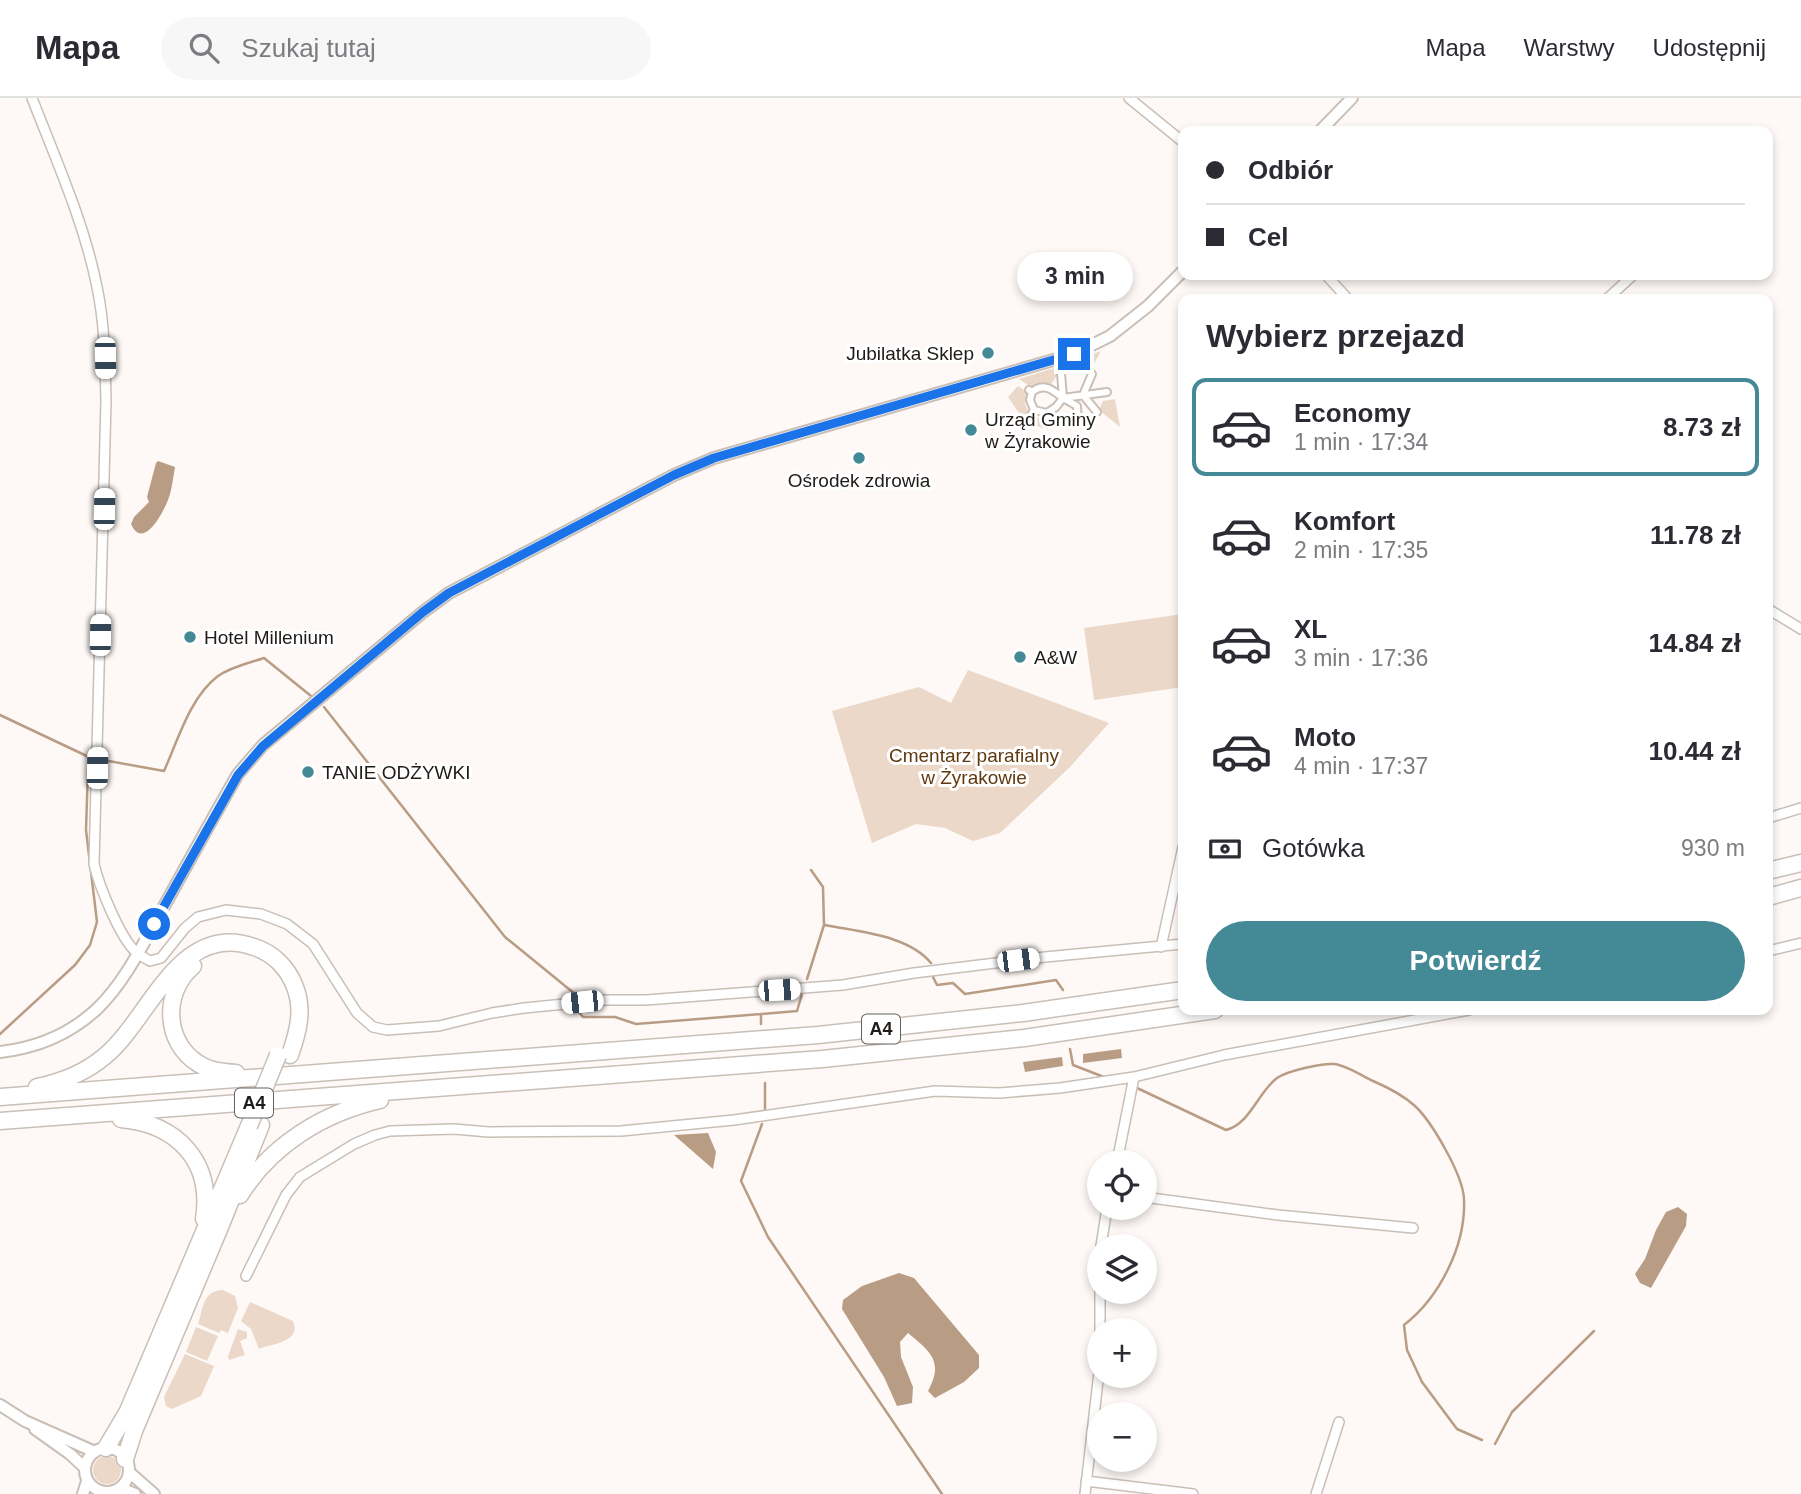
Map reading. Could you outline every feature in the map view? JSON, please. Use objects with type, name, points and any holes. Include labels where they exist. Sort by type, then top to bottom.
[{"type":"highway","points":[[1773,870],[1801,863]]},
{"type":"highway","points":[[1773,896],[1801,888]]},
{"type":"highway","points":[[0,1096],[55,1083],[95,1064],[127,1033],[183,961],[204,948],[220,943],[240,943],[256,947],[279,961],[289,975],[298,998],[300,1015],[255,1126],[195,1253],[128,1411],[101,1450]]},
{"type":"highway","points":[[284,1055],[289,1007],[283,984],[273,972],[250,956],[227,953],[208,957],[186,972],[175,990],[171,1014],[175,1037],[191,1059],[204,1067],[225,1072],[290,1076]]},
{"type":"highway","name":"A4","points":[[0,1096],[832,1033],[1023,1013],[1178,991]]},
{"type":"highway","name":"A4","points":[[0,1121],[822,1059],[1024,1038],[1180,1015]]},
{"type":"highway","points":[[220,1227],[257,1172],[282,1148],[310,1128],[355,1107],[436,1089]]},
{"type":"highway","points":[[73,1116],[131,1120],[151,1125],[168,1133],[187,1149],[200,1171],[206,1199],[203,1225],[195,1253]]},
{"type":"highway","points":[[127,1465],[134,1431],[220,1227],[255,1126]]},
{"type":"street","points":[[32,98],[85,238],[98,289],[104,336],[106,401],[94,864],[97,879],[112,911],[137,953],[150,961],[161,958],[191,922],[207,913],[226,910],[261,914],[287,924],[313,944],[357,1013],[373,1027],[387,1030],[439,1026],[524,1008],[843,985],[1031,958],[1178,945]]},
{"type":"street","points":[[1129,98],[1178,138]]},
{"type":"street","points":[[1325,126],[1352,98]]},
{"type":"street","points":[[0,1052],[35,1045],[60,1035],[81,1021],[112,992],[233,783],[263,746],[449,593],[674,475],[714,458],[1074,354],[1110,336],[1148,306],[1178,276]]},
{"type":"street","points":[[1331,280],[1343,294]]},
{"type":"street","points":[[1612,294],[1628,280]]},
{"type":"street","points":[[1062,373],[1063,398],[1047,413],[1033,413],[1031,391],[1047,387],[1063,398],[1077,406],[1078,425]]},
{"type":"street","points":[[1083,395],[1092,374]]},
{"type":"street","points":[[1063,398],[1107,392]]},
{"type":"street","points":[[1083,395],[1097,412]]},
{"type":"street","points":[[1773,612],[1801,629]]},
{"type":"street","points":[[1773,816],[1801,808]]},
{"type":"street","points":[[1161,947],[1178,870]]},
{"type":"street","points":[[1773,950],[1801,943]]},
{"type":"street","points":[[246,1276],[290,1188],[312,1169],[374,1135],[390,1131],[621,1131],[734,1120],[935,1091],[999,1093],[1060,1088],[1134,1077],[1224,1055],[1442,1015]]},
{"type":"street","points":[[1119,1150],[1134,1077]]},
{"type":"street","points":[[1157,1198],[1278,1215],[1413,1228]]},
{"type":"street","points":[[1085,1494],[1097,1388]]},
{"type":"street","points":[[0,1405],[25,1420],[85,1468]]},
{"type":"street","points":[[25,1420],[101,1450],[117,1451],[154,1494]]},
{"type":"street","points":[[1316,1494],[1339,1422]]},
{"type":"street","points":[[83,1494],[87,1481],[85,1468],[88,1459],[101,1450]]},
{"type":"street","points":[[87,1481],[102,1493],[120,1488],[126,1481],[127,1465]]},
{"type":"street","points":[[1086,1481],[1193,1494]]},
{"type":"street","points":[[120,1488],[135,1494]]},
{"type":"green space","points":[[1101,351],[1089,373],[1064,372],[1062,366]]},
{"type":"green space","points":[[1057,367],[1059,373],[1051,384],[1041,382],[1031,387],[1019,379]]},
{"type":"green space","points":[[1018,386],[1027,392],[1025,404],[1029,413],[1024,420],[1008,397]]},
{"type":"green space","points":[[1115,399],[1120,427],[1099,410],[1103,401]]},
{"type":"green space","points":[[1056,414],[1067,422],[1067,426],[1043,428],[1029,423],[1034,417],[1048,418]]},
{"type":"green space","points":[[1178,615],[1178,688],[1094,700],[1084,628]]},
{"type":"green space","name":"Cmentarz parafialny w Żyrakowie","points":[[968,670],[1109,723],[1070,767],[1000,833],[973,841],[945,828],[916,824],[872,843],[832,711],[919,687],[951,703]]},
{"type":"green space","points":[[223,1290],[235,1296],[238,1308],[228,1333],[221,1330],[219,1333],[198,1324],[207,1297]]},
{"type":"green space","points":[[250,1302],[293,1321],[295,1328],[290,1338],[259,1349],[251,1329],[241,1321]]},
{"type":"green space","points":[[196,1327],[218,1336],[207,1361],[186,1352]]},
{"type":"green space","points":[[238,1329],[247,1332],[247,1338],[240,1341],[245,1355],[229,1360],[228,1356]]},
{"type":"green space","points":[[185,1354],[214,1366],[201,1396],[172,1409],[166,1406],[164,1397]]},
{"type":"green space","points":[[107,1456],[117,1460],[121,1470],[117,1480],[107,1484],[97,1480],[93,1470],[97,1460]]},
{"type":"shaded area","points":[[158,461],[175,467],[170,492],[157,520],[147,532],[141,533],[131,524],[134,517],[149,502],[147,497]]},
{"type":"shaded area","points":[[1121,1049],[1122,1058],[1083,1063],[1083,1054]]},
{"type":"shaded area","points":[[1062,1057],[1063,1066],[1025,1072],[1023,1062]]},
{"type":"shaded area","points":[[708,1133],[716,1152],[713,1169],[674,1135]]},
{"type":"shaded area","points":[[1678,1207],[1687,1214],[1686,1226],[1651,1288],[1640,1283],[1635,1274],[1645,1259],[1666,1212]]},
{"type":"shaded area","points":[[899,1273],[914,1278],[979,1355],[979,1368],[964,1382],[935,1398],[928,1391],[935,1372],[933,1358],[908,1333],[900,1342],[901,1357],[913,1387],[912,1403],[897,1406],[884,1377],[842,1309],[843,1300],[862,1286]]},
{"type":"waterway","points":[[103,760],[164,771],[192,707],[208,685],[229,670],[264,658],[311,696]]},
{"type":"waterway","points":[[324,707],[505,937],[575,994]]},
{"type":"waterway","points":[[0,715],[91,758]]},
{"type":"waterway","points":[[0,1034],[75,965],[90,945],[97,922],[86,830],[88,768]]},
{"type":"waterway","points":[[807,979],[824,925],[823,887],[811,870]]},
{"type":"waterway","points":[[825,925],[882,936],[910,946],[931,963]]},
{"type":"waterway","points":[[933,977],[937,985],[953,983],[965,994],[1056,980],[1063,990]]},
{"type":"waterway","points":[[761,1024],[761,1014],[797,1011],[802,994]]},
{"type":"waterway","points":[[577,1010],[583,1017],[615,1017],[636,1024],[761,1014]]},
{"type":"waterway","points":[[1070,1049],[1073,1065],[1104,1077]]},
{"type":"waterway","points":[[1137,1088],[1226,1130],[1242,1121],[1277,1078],[1305,1068],[1334,1064],[1349,1068],[1390,1089],[1415,1106],[1438,1136],[1453,1163],[1464,1199],[1461,1234],[1448,1269],[1429,1300],[1404,1325],[1407,1350],[1422,1382],[1457,1429],[1482,1440]]},
{"type":"waterway","points":[[765,1083],[765,1109]]},
{"type":"waterway","points":[[762,1124],[741,1181],[768,1237],[942,1494]]},
{"type":"waterway","points":[[1495,1444],[1512,1412],[1594,1331]]},
{"type":"place","name":"Jubilatka Sklep","points":[[988,353]]},
{"type":"place","name":"Urząd Gminy w Żyrakowie","points":[[971,430]]},
{"type":"place","name":"Ośrodek zdrowia","points":[[859,458]]},
{"type":"place","name":"Hotel Millenium","points":[[190,637]]},
{"type":"place","name":"A&W","points":[[1020,657]]},
{"type":"place","name":"TANIE ODŻYWKI","points":[[308,772]]},
{"type":"route","points":[[154,924],[238,775],[263,746],[449,593],[690,467],[816,427],[1074,354]]}]
